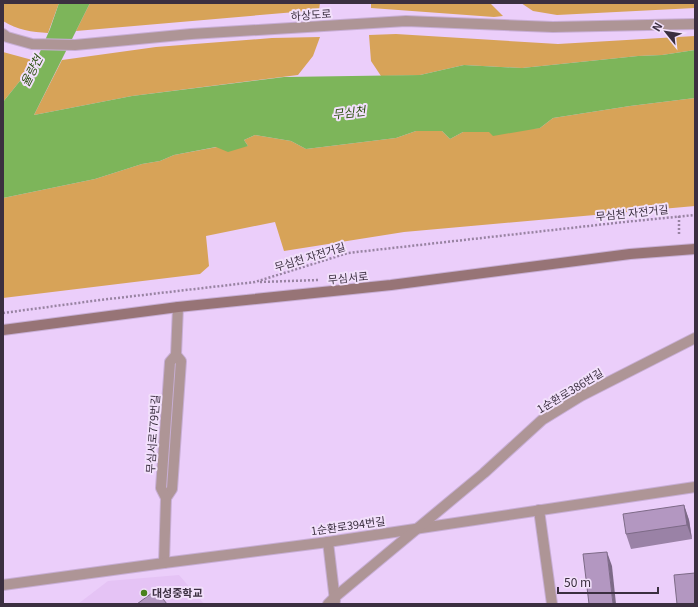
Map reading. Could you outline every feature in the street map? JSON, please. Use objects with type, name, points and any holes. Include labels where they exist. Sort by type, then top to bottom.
[{"type":"street","name":"하상도로","points":[[3,34],[7,37],[32,44],[75,45],[191,34],[406,21],[554,27],[695,24]]},
{"type":"street","name":"무심서로","points":[[3,330],[178,307],[391,285],[630,254],[695,249]]},
{"type":"street","name":"무심서로779번길","points":[[164,563],[166,498],[161,488],[170,362],[176,355],[178,307]]},
{"type":"street","name":"1순환로386번길","points":[[333,602],[416,529],[484,473],[542,420],[581,396],[695,338]]},
{"type":"street","name":"1순환로394번길","points":[[3,586],[328,542],[695,487]]},
{"type":"street","points":[[539,510],[552,604]]},
{"type":"street","points":[[328,542],[333,602]]},
{"type":"path","name":"무심천 자전거길","points":[[3,314],[100,300],[255,282],[348,253],[695,215]]},
{"type":"path","points":[[679,216],[679,235]]},
{"type":"shaded area","points":[[3,3],[59,3],[48,33],[25,30],[14,27],[3,21]]},
{"type":"shaded area","points":[[90,3],[320,3],[319,10],[76,31]]},
{"type":"shaded area","points":[[371,3],[490,3],[503,16],[494,17],[371,8]]},
{"type":"shaded area","points":[[521,3],[695,3],[695,8],[557,15],[533,11]]},
{"type":"shaded area","points":[[396,34],[558,44],[695,36],[695,50],[662,55],[638,56],[522,68],[464,65],[420,75],[381,76],[371,61],[369,35]]},
{"type":"shaded area","points":[[320,37],[313,56],[298,75],[132,96],[34,115],[62,60],[156,47],[272,38]]},
{"type":"shaded area","points":[[3,52],[36,61],[3,102]]},
{"type":"shaded area","points":[[695,98],[695,206],[404,232],[284,251],[275,222],[206,236],[209,266],[200,274],[3,298],[3,198],[95,179],[142,164],[160,161],[174,155],[217,147],[248,146],[244,140],[255,135],[291,141],[306,149],[396,138],[416,131],[442,131],[450,139],[463,132],[540,128],[553,118]]},
{"type":"shaded area","name":"대성중학교","points":[[179,575],[204,604],[78,604],[108,581]]},
{"type":"water","points":[[59,3],[90,3],[34,115],[132,96],[284,77],[420,75],[464,65],[522,68],[638,56],[662,55],[695,50],[695,98],[553,118],[540,128],[493,136],[489,132],[463,132],[450,139],[442,131],[416,131],[396,138],[306,149],[291,141],[255,135],[244,140],[248,146],[228,152],[216,147],[174,155],[160,161],[142,164],[95,179],[3,198],[3,102],[36,61],[50,29]]},
{"type":"building","points":[[684,505],[687,525],[626,534],[623,514]]},
{"type":"building","points":[[607,552],[613,604],[589,604],[583,554]]},
{"type":"building","points":[[695,573],[695,604],[677,604],[674,575]]},
{"type":"building","points":[[156,590],[167,604],[137,604]]},
{"type":"place","name":"대성중학교","points":[[144,593]]},
{"type":"water label","name":"율량천","points":[[32,71]]},
{"type":"water label","name":"무심천","points":[[349,113]]}]
